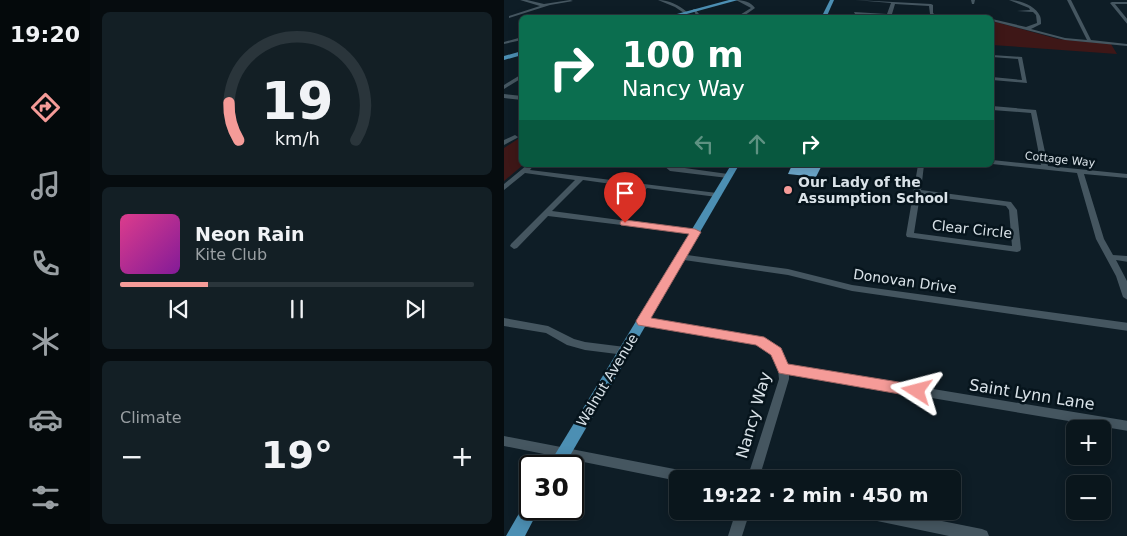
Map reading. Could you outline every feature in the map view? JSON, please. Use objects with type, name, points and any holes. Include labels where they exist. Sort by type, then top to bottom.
[{"type":"main road","points":[[674,15],[736,0]]},
{"type":"main road","points":[[824,15],[832,0]]},
{"type":"main road","points":[[504,58],[519,54]]},
{"type":"main road","name":"Walnut Avenue","points":[[564,453],[732,171]]},
{"type":"main road","points":[[515,536],[524,520]]},
{"type":"street","points":[[522,0],[546,5]]},
{"type":"street","points":[[510,17],[546,5],[571,0]]},
{"type":"street","points":[[660,0],[676,6],[685,12]]},
{"type":"street","points":[[736,0],[754,7],[751,11],[742,15]]},
{"type":"street","points":[[857,0],[931,5],[931,13],[933,15]]},
{"type":"street","points":[[1011,0],[1035,11],[1040,21],[1039,24],[1025,29]]},
{"type":"street","points":[[1017,2],[1026,0]]},
{"type":"street","points":[[1069,0],[1090,42]]},
{"type":"street","points":[[1127,3],[1112,2],[1127,24]]},
{"type":"street","points":[[889,15],[892,3]]},
{"type":"street","points":[[694,10],[698,15]]},
{"type":"street","points":[[1019,11],[1035,11]]},
{"type":"street","points":[[855,13],[877,15]]},
{"type":"street","points":[[994,21],[1055,37],[1127,45]]},
{"type":"street","points":[[504,43],[519,39]]},
{"type":"street","points":[[994,56],[1020,58],[1025,82],[994,79]]},
{"type":"street","points":[[504,87],[519,77]]},
{"type":"street","points":[[504,96],[519,98]]},
{"type":"street","points":[[994,108],[1034,111],[1045,167]]},
{"type":"street","points":[[504,143],[515,137]]},
{"type":"street","name":"Cottage Way","points":[[994,162],[1127,176]]},
{"type":"street","points":[[504,188],[529,167]]},
{"type":"street","points":[[668,167],[670,169],[732,171]]},
{"type":"street","points":[[916,192],[920,167]]},
{"type":"street","points":[[524,171],[717,195]]},
{"type":"street","points":[[1080,171],[1100,239],[1120,276],[1127,297]]},
{"type":"street","points":[[514,246],[581,178]]},
{"type":"street","points":[[635,198],[645,186]]},
{"type":"street","name":"Clear Circle","points":[[916,192],[1008,204],[1013,210],[1017,249],[910,235],[916,192]]},
{"type":"street","points":[[547,213],[695,232]]},
{"type":"street","name":"Donovan Drive","points":[[680,257],[788,272],[852,288],[1127,327]]},
{"type":"street","points":[[1109,257],[1127,259]]},
{"type":"street","name":"Nancy Way","points":[[642,321],[759,340],[776,352],[784,369],[784,379],[756,470]]},
{"type":"street","points":[[504,322],[548,330],[571,342],[585,346],[625,351]]},
{"type":"street","name":"Saint Lynn Lane","points":[[784,369],[1127,426]]},
{"type":"street","points":[[504,441],[669,474]]},
{"type":"street","points":[[735,536],[739,520]]},
{"type":"street","points":[[903,520],[982,536]]},
{"type":"shaded area","points":[[994,22],[1058,39],[1111,44],[1117,54],[994,45]]},
{"type":"shaded area","points":[[519,138],[519,167],[521,167],[504,181],[504,148]]},
{"type":"building","points":[[791,167],[821,167],[816,177],[788,174]]},
{"type":"place","name":"Our Lady of the Assumption School","points":[[788,190]]},
{"type":"route","points":[[625,223],[695,232],[642,321],[759,340],[776,352],[784,369],[917,391]]}]
